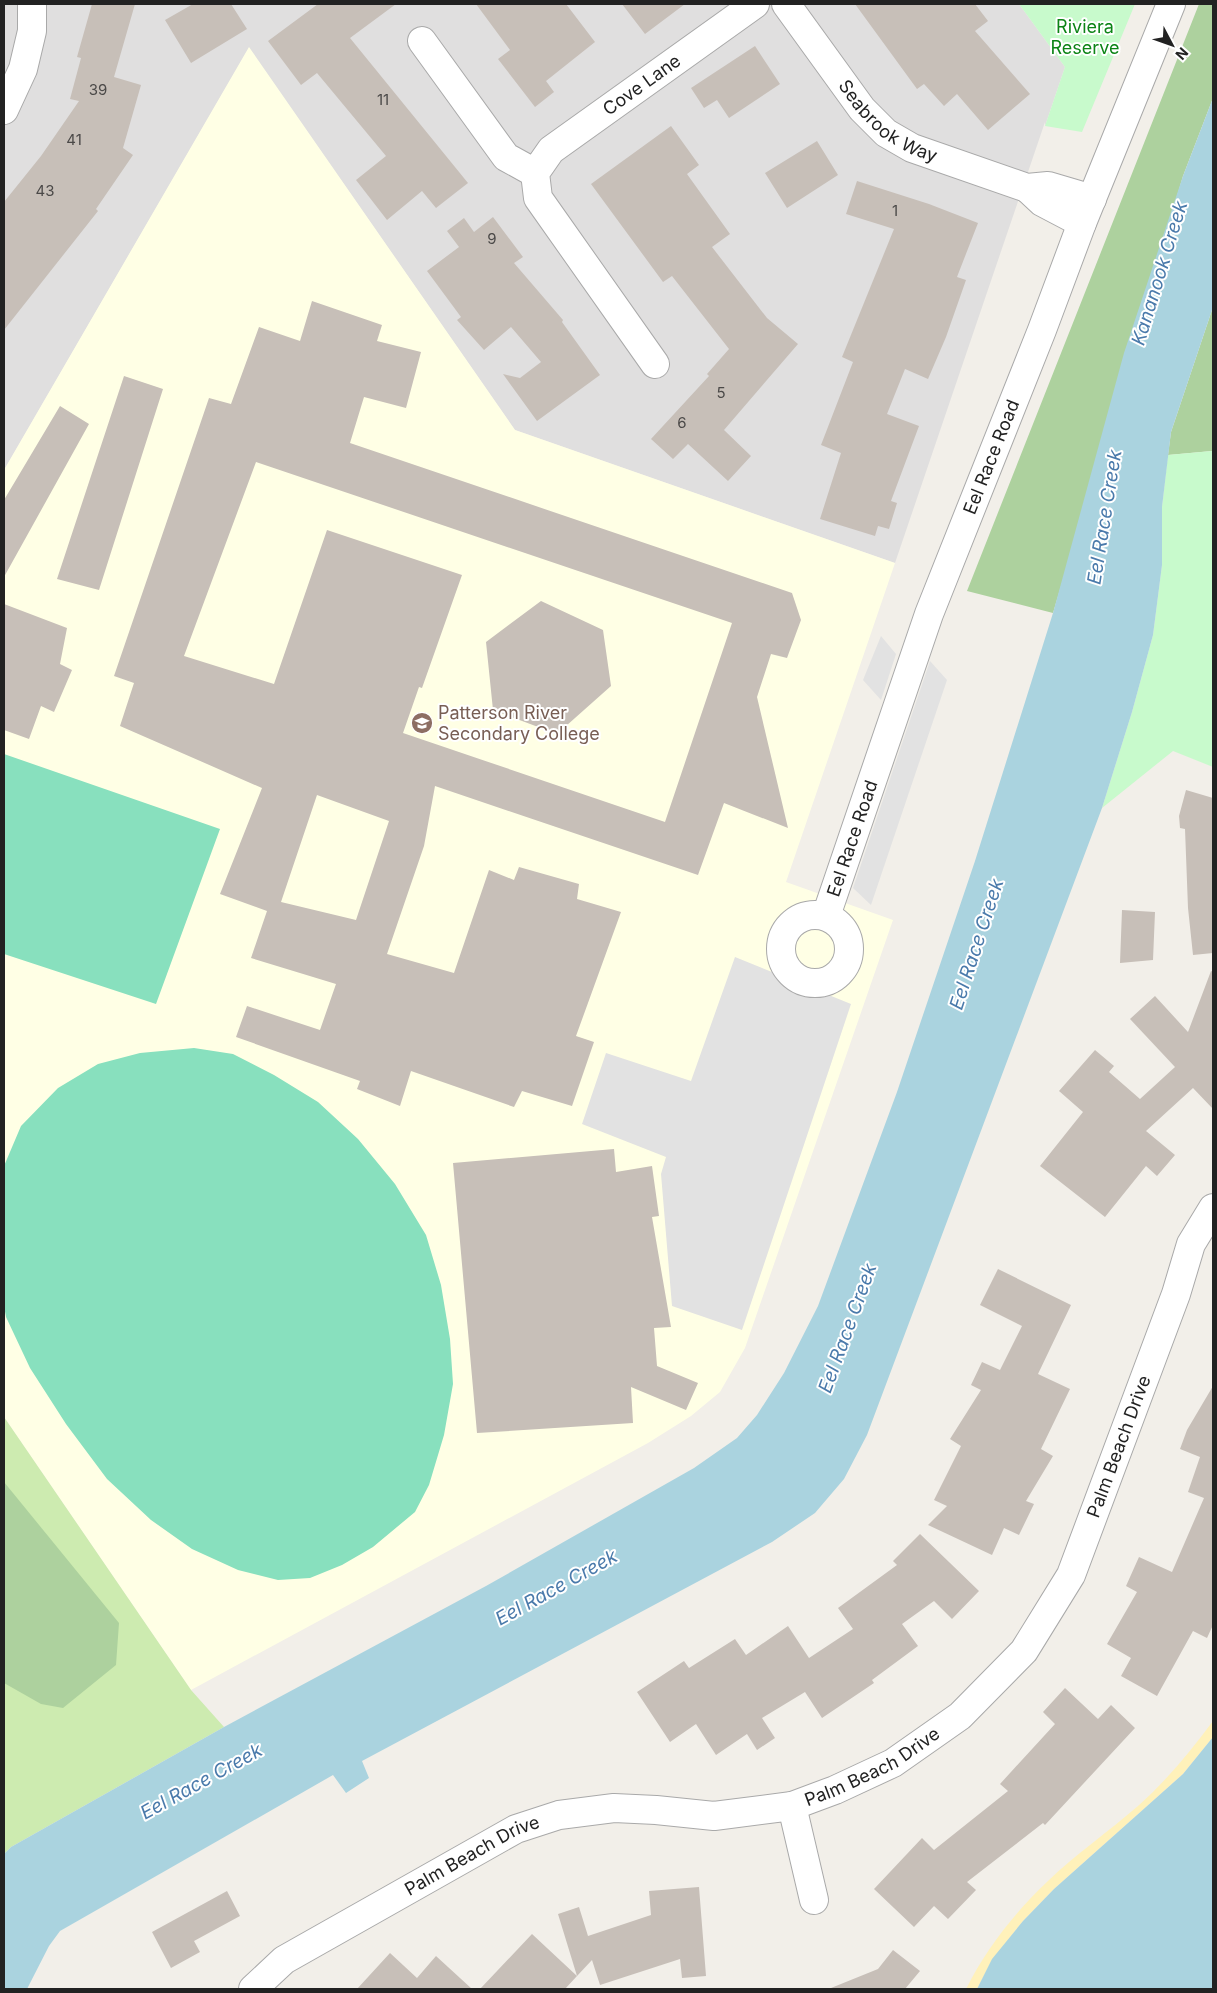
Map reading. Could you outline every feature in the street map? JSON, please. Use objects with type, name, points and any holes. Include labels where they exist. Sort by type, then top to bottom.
[{"type":"street","points":[[4,110],[23,69],[32,31],[32,4]]},
{"type":"street","name":"Cove Lane","points":[[535,173],[551,150],[755,4]]},
{"type":"street","name":"Seabrook Way","points":[[786,4],[862,109],[886,133],[912,148],[1027,188],[1042,202],[1087,211]]},
{"type":"street","name":"Eel Race Road","points":[[826,916],[920,638],[1087,211],[1171,4]]},
{"type":"street","points":[[422,41],[506,157],[535,173],[538,198],[655,364]]},
{"type":"street","name":"Palm Beach Drive","points":[[253,1989],[284,1960],[516,1829],[559,1815],[614,1808],[714,1816],[792,1806],[835,1790],[893,1762],[960,1716],[1024,1651],[1071,1575],[1176,1294],[1192,1244],[1213,1208]]},
{"type":"street","points":[[792,1806],[814,1900]]},
{"type":"shaded area","points":[[4,4],[1019,4],[1065,67],[895,563],[515,430],[249,48],[4,470]]},
{"type":"shaded area","name":"Patterson River Secondary College","points":[[249,47],[515,430],[895,563],[786,882],[893,920],[745,1348],[720,1392],[691,1416],[648,1443],[191,1690],[4,1417],[4,470]]},
{"type":"shaded area","points":[[881,636],[896,654],[881,700],[863,680]]},
{"type":"shaded area","points":[[930,661],[947,680],[871,905],[853,888]]},
{"type":"shaded area","points":[[735,957],[851,1004],[742,1330],[672,1306],[661,1174],[666,1157],[582,1124],[606,1053],[691,1081]]},
{"type":"green space","name":"Riviera Reserve","points":[[1019,4],[1135,4],[1082,132],[1045,126],[1065,67]]},
{"type":"green space","points":[[1199,4],[1213,4],[1213,98],[1183,176],[1053,613],[967,591]]},
{"type":"green space","points":[[1213,307],[1212,451],[1168,455],[1171,432]]},
{"type":"green space","points":[[1212,451],[1213,767],[1173,751],[1102,808],[1132,712],[1153,635],[1162,565],[1162,507],[1168,455]]},
{"type":"green space","points":[[4,754],[220,829],[156,1004],[4,954]]},
{"type":"green space","points":[[194,1048],[233,1054],[274,1075],[318,1102],[358,1139],[395,1184],[426,1235],[441,1285],[450,1339],[453,1384],[444,1435],[429,1485],[415,1512],[373,1547],[342,1565],[310,1578],[278,1580],[238,1570],[192,1549],[151,1520],[107,1479],[66,1424],[30,1368],[6,1317],[4,1306],[4,1166],[21,1126],[58,1088],[98,1064],[140,1053]]},
{"type":"green space","points":[[4,1417],[191,1690],[224,1727],[11,1847],[4,1854]]},
{"type":"green space","points":[[4,1482],[119,1623],[116,1665],[63,1708],[41,1704],[4,1683]]},
{"type":"sand","points":[[1213,1721],[1213,1737],[1183,1774],[1054,1889],[1023,1921],[993,1959],[977,1989],[966,1989],[992,1945],[1024,1905],[1059,1871],[1127,1816],[1148,1796],[1178,1765]]},
{"type":"water","points":[[1213,98],[1213,307],[1171,432],[1162,507],[1162,565],[1153,635],[1132,712],[1102,808],[867,1435],[844,1479],[815,1513],[772,1542],[362,1761],[369,1778],[346,1793],[333,1775],[60,1931],[49,1946],[27,1989],[4,1989],[4,1854],[11,1847],[224,1727],[486,1586],[694,1468],[737,1438],[757,1415],[784,1373],[818,1306],[897,1092],[975,861],[1053,613],[1124,353],[1183,176]]},
{"type":"water","points":[[1213,1737],[1213,1989],[977,1989],[992,1959],[1023,1921],[1054,1889],[1183,1774]]},
{"type":"building","points":[[92,4],[135,4],[114,77],[141,85],[123,148],[133,155],[96,209],[98,211],[4,330],[4,202],[41,156],[79,101],[70,99],[81,58],[77,57]]},
{"type":"building","points":[[193,4],[231,4],[247,29],[191,63],[165,20]]},
{"type":"building","points":[[318,4],[396,4],[350,38],[468,183],[436,208],[422,191],[387,220],[356,180],[386,156],[317,73],[301,85],[268,41]]},
{"type":"building","points":[[476,4],[566,4],[595,42],[546,81],[554,92],[535,107],[498,59],[510,50]]},
{"type":"building","points":[[622,4],[685,4],[645,34]]},
{"type":"building","points":[[855,4],[975,4],[988,21],[975,31],[1030,94],[988,130],[957,94],[944,106],[924,84],[917,89]]},
{"type":"building","points":[[755,46],[780,84],[729,118],[717,100],[704,108],[691,88]]},
{"type":"building","points":[[671,126],[699,165],[687,174],[730,234],[712,247],[767,318],[798,344],[724,430],[751,456],[728,481],[688,444],[673,459],[651,439],[709,376],[707,374],[729,349],[672,276],[663,282],[591,184]]},
{"type":"building","points":[[817,141],[838,175],[787,208],[765,173]]},
{"type":"building","points":[[857,181],[929,204],[978,223],[957,277],[966,280],[946,337],[928,379],[905,369],[887,414],[919,426],[891,501],[897,503],[889,529],[878,526],[875,536],[820,519],[841,453],[821,445],[853,362],[842,357],[894,229],[846,214]]},
{"type":"building","points":[[493,217],[523,257],[514,263],[563,320],[562,322],[600,375],[537,421],[503,374],[520,378],[541,362],[511,327],[484,350],[457,320],[461,317],[427,271],[459,247],[447,231],[464,218],[474,232]]},
{"type":"building","points":[[312,301],[382,325],[377,341],[421,352],[406,408],[364,397],[350,443],[792,593],[801,620],[787,658],[771,654],[757,697],[788,828],[724,803],[698,875],[435,786],[424,846],[387,954],[454,973],[489,870],[514,880],[519,867],[579,884],[577,899],[621,912],[576,1036],[594,1042],[572,1106],[522,1091],[514,1107],[411,1071],[400,1106],[357,1089],[360,1081],[236,1037],[247,1006],[320,1030],[336,984],[251,958],[267,911],[220,894],[262,788],[120,726],[134,683],[114,676],[209,398],[231,404],[259,327],[300,341]],"holes":[[[256,462],[732,623],[665,822],[403,733],[419,687],[422,688],[462,575],[327,530],[274,684],[184,656]],[[317,795],[389,821],[356,920],[281,902]]]},
{"type":"building","points":[[124,376],[163,389],[99,590],[57,579]]},
{"type":"building","points":[[60,406],[89,424],[4,577],[4,500]]},
{"type":"building","points":[[541,601],[603,630],[611,686],[557,734],[493,710],[486,642]]},
{"type":"building","points":[[4,604],[67,628],[60,664],[72,670],[54,712],[41,706],[29,739],[4,730]]},
{"type":"building","points":[[1186,790],[1213,798],[1213,953],[1193,955],[1188,908],[1185,829],[1180,828],[1179,816]]},
{"type":"building","points":[[1122,910],[1155,912],[1153,960],[1120,963]]},
{"type":"building","points":[[1211,971],[1213,972],[1213,1109],[1193,1088],[1146,1131],[1175,1155],[1157,1176],[1146,1166],[1105,1217],[1040,1166],[1083,1112],[1059,1091],[1095,1050],[1114,1066],[1109,1072],[1140,1099],[1175,1067],[1130,1019],[1155,996],[1188,1032]]},
{"type":"building","points":[[614,1149],[616,1172],[652,1166],[659,1216],[652,1217],[671,1327],[654,1328],[657,1366],[698,1383],[686,1410],[631,1387],[633,1423],[477,1433],[453,1163]]},
{"type":"building","points":[[998,1269],[1071,1305],[1038,1374],[1070,1389],[1041,1449],[1053,1456],[1026,1501],[1034,1504],[1019,1535],[1004,1528],[992,1555],[928,1525],[947,1506],[934,1500],[961,1446],[950,1439],[981,1390],[971,1385],[982,1362],[1000,1370],[1022,1326],[980,1305]]},
{"type":"building","points":[[1213,1386],[1213,1625],[1207,1638],[1193,1631],[1157,1696],[1121,1676],[1131,1658],[1107,1644],[1137,1592],[1126,1586],[1139,1557],[1172,1572],[1204,1498],[1188,1492],[1200,1457],[1180,1449],[1187,1430]]},
{"type":"building","points":[[920,1534],[979,1591],[952,1619],[934,1601],[902,1624],[918,1646],[872,1680],[874,1683],[822,1718],[805,1692],[762,1718],[775,1738],[757,1750],[747,1734],[716,1755],[696,1724],[670,1742],[637,1692],[684,1661],[689,1668],[735,1639],[746,1655],[788,1626],[809,1658],[853,1629],[838,1608],[897,1565],[893,1561]]},
{"type":"building","points":[[1065,1688],[1098,1719],[1111,1705],[1135,1728],[1045,1825],[1043,1823],[967,1882],[976,1890],[948,1919],[934,1906],[914,1927],[874,1889],[922,1838],[934,1850],[1008,1791],[1000,1784],[1055,1724],[1043,1712]]},
{"type":"building","points":[[699,1887],[706,1976],[682,1978],[680,1959],[600,1985],[592,1960],[577,1976],[558,1914],[579,1907],[588,1936],[651,1915],[649,1891]]},
{"type":"building","points":[[227,1891],[240,1916],[194,1941],[200,1952],[171,1968],[152,1932]]},
{"type":"building","points":[[532,1934],[577,1976],[565,1989],[480,1989]]},
{"type":"building","points":[[893,1950],[920,1971],[905,1989],[831,1989],[878,1969]]},
{"type":"building","points":[[390,1953],[417,1978],[436,1956],[472,1989],[357,1989]]},
{"type":"place","name":"Patterson River Secondary College","points":[[422,723]]},
{"type":"water label","name":"Kananook Creek","points":[[1159,273]]},
{"type":"water label","name":"Eel Race Creek","points":[[1104,517]]},
{"type":"water label","name":"Eel Race Creek","points":[[976,944]]},
{"type":"water label","name":"Eel Race Creek","points":[[847,1328]]},
{"type":"water label","name":"Eel Race Creek","points":[[556,1587]]},
{"type":"water label","name":"Eel Race Creek","points":[[201,1781]]}]
